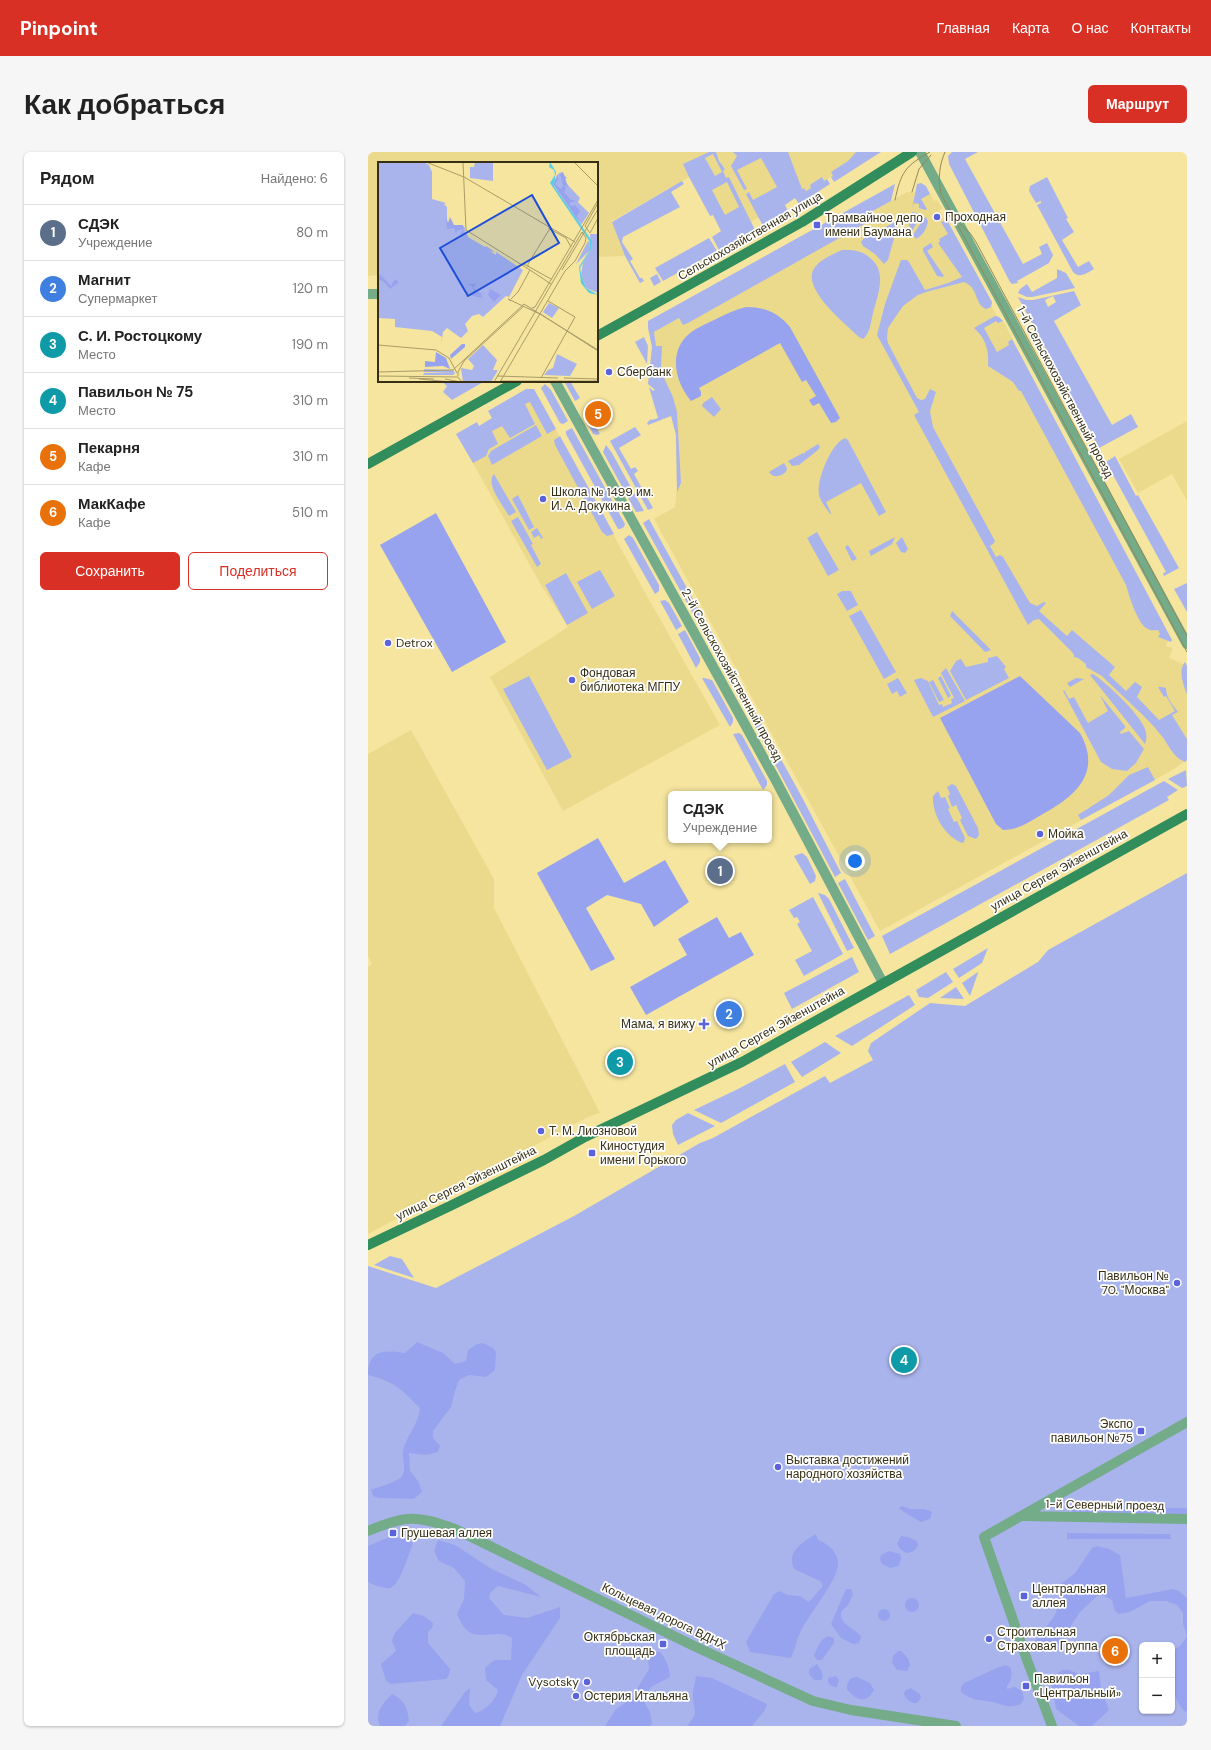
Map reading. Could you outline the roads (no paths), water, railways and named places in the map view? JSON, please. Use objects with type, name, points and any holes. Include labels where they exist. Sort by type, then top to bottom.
[{"type":"main road","name":"Сельскохозяйственная улица","points":[[598,335],[802,222],[912,152]]},
{"type":"main road","points":[[368,464],[516,382]]},
{"type":"main road","name":"улица Сергея Эйзенштейна","points":[[368,1245],[544,1160],[585,1137],[742,1062],[1187,814]]},
{"type":"street","name":"1-й Сельскохозяйственный проезд","points":[[920,152],[1187,644]]},
{"type":"street","name":"2-й Сельскохозяйственный проезд","points":[[556,382],[774,777],[883,983]]},
{"type":"street","points":[[1052,1726],[984,1537],[1023,1516],[1112,1463],[1187,1422]]},
{"type":"street","name":"1-й Северный проезд","points":[[1023,1516],[1187,1519]]},
{"type":"street","name":"Кольцевая дорога ВДНХ","points":[[368,1531],[406,1518],[437,1522],[455,1529],[694,1646],[813,1701],[851,1710],[956,1726]]},
{"type":"tram line","points":[[895,200],[899,183],[905,171],[915,161],[930,152]]},
{"type":"tram line","points":[[945,152],[941,162],[940,172],[941,194],[1187,652]]},
{"type":"tram line","points":[[912,192],[919,169],[931,155]]},
{"type":"tram line","points":[[959,223],[970,233],[976,242],[1187,636]]},
{"type":"place","name":"Проходная","points":[[937,217]]},
{"type":"place","name":"Трамвайное депо имени Баумана","points":[[817,225]]},
{"type":"place","name":"Сбербанк","points":[[609,372]]},
{"type":"place","name":"Пекарня","points":[[598,414]]},
{"type":"place","name":"Школа № 1499 им. И. А. Докукина","points":[[543,499]]},
{"type":"place","name":"Detrox","points":[[388,643]]},
{"type":"place","name":"Фондовая библиотека МГПУ","points":[[572,680]]},
{"type":"place","name":"Мойка","points":[[1040,834]]},
{"type":"place","name":"СДЭК","points":[[720,871]]},
{"type":"place","name":"Магнит","points":[[729,1014]]},
{"type":"place","name":"Мама, я вижу","points":[[704,1024]]},
{"type":"place","name":"С. И. Ростоцкому","points":[[620,1062]]},
{"type":"place","name":"Т. М. Лиозновой","points":[[541,1131]]},
{"type":"place","name":"Киностудия имени Горького","points":[[592,1153]]},
{"type":"place","name":"Павильон № 70. \"Москва\"","points":[[1177,1283]]},
{"type":"place","name":"Павильон № 75","points":[[904,1360]]},
{"type":"place","name":"Экспо павильон №75","points":[[1141,1431]]},
{"type":"place","name":"Выставка достижений народного хозяйства","points":[[778,1467]]},
{"type":"place","name":"Грушевая аллея","points":[[393,1533]]},
{"type":"place","name":"Центральная аллея","points":[[1024,1596]]},
{"type":"place","name":"Строительная Страховая Группа","points":[[989,1639]]},
{"type":"place","name":"Октябрьская площадь","points":[[663,1644]]},
{"type":"place","name":"МакКафе","points":[[1115,1651]]},
{"type":"place","name":"Vysotsky","points":[[587,1682]]},
{"type":"place","name":"Павильон «Центральный»","points":[[1026,1686]]},
{"type":"place","name":"Остерия Итальяна","points":[[576,1696]]}]
